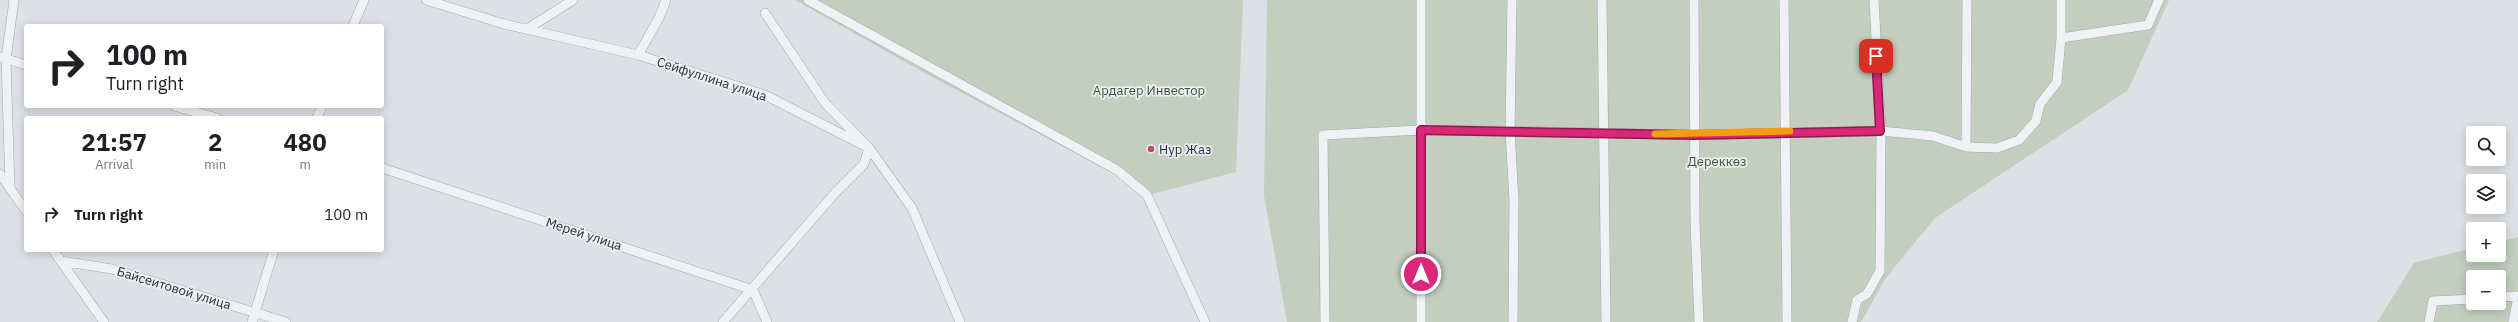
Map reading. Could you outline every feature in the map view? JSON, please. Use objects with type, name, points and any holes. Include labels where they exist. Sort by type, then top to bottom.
[{"type":"street","points":[[10,189],[3,58],[14,0]]},
{"type":"street","points":[[354,24],[364,0]]},
{"type":"street","name":"Сейфуллина улица","points":[[426,0],[527,29],[638,55],[765,95],[869,148],[912,208],[960,322]]},
{"type":"street","points":[[527,29],[573,0]]},
{"type":"street","points":[[638,55],[659,18],[666,0]]},
{"type":"street","points":[[808,0],[1117,170],[1147,195],[1205,322]]},
{"type":"street","points":[[1421,0],[1421,322]]},
{"type":"street","points":[[1512,0],[1510,131],[1514,201],[1513,322]]},
{"type":"street","points":[[1602,0],[1606,322]]},
{"type":"street","points":[[1694,0],[1694,135],[1699,322]]},
{"type":"street","points":[[1784,0],[1784,132],[1787,186],[1786,322]]},
{"type":"street","points":[[1852,322],[1857,300],[1867,294],[1880,271],[1880,131],[1874,0]]},
{"type":"street","points":[[1966,146],[1967,0]]},
{"type":"street","points":[[1325,322],[1323,135],[1421,130],[1603,132],[1694,135],[1880,131],[1933,136],[1966,146],[1997,148],[2019,140],[2036,121],[2040,104],[2057,82],[2061,38],[2061,0]]},
{"type":"street","points":[[2061,38],[2148,25],[2159,0]]},
{"type":"street","points":[[723,322],[835,193],[864,164],[869,148],[825,103],[765,13]]},
{"type":"street","points":[[3,58],[24,64]]},
{"type":"street","points":[[181,108],[210,116]]},
{"type":"street","name":"Мерей улица","points":[[384,169],[752,290]]},
{"type":"street","points":[[0,174],[24,208]]},
{"type":"street","points":[[54,252],[104,322]]},
{"type":"street","points":[[252,322],[273,252]]},
{"type":"street","name":"Байсеитовой улица","points":[[61,261],[112,269],[286,322]]},
{"type":"street","points":[[752,290],[767,322]]},
{"type":"street","points":[[2506,297],[2518,297],[2513,322]]},
{"type":"street","points":[[2429,322],[2433,301],[2466,299]]},
{"type":"green space","name":"Ардагер Инвестор","points":[[795,0],[1243,0],[1236,172],[1152,194],[921,71]]},
{"type":"green space","name":"Дереккөз","points":[[1267,0],[2169,0],[2128,90],[1935,218],[1885,279],[1861,322],[1287,322],[1264,196]]},
{"type":"green space","points":[[2518,237],[2518,322],[2377,322],[2414,263],[2466,250],[2466,262],[2506,262],[2506,240]]},
{"type":"slow traffic","points":[[1655,134],[1694,135],[1790,131]]},
{"type":"place","name":"Нур Жаз","points":[[1151,149]]},
{"type":"route","points":[[1421,274],[1421,130],[1694,135],[1880,131],[1876,56]]}]
